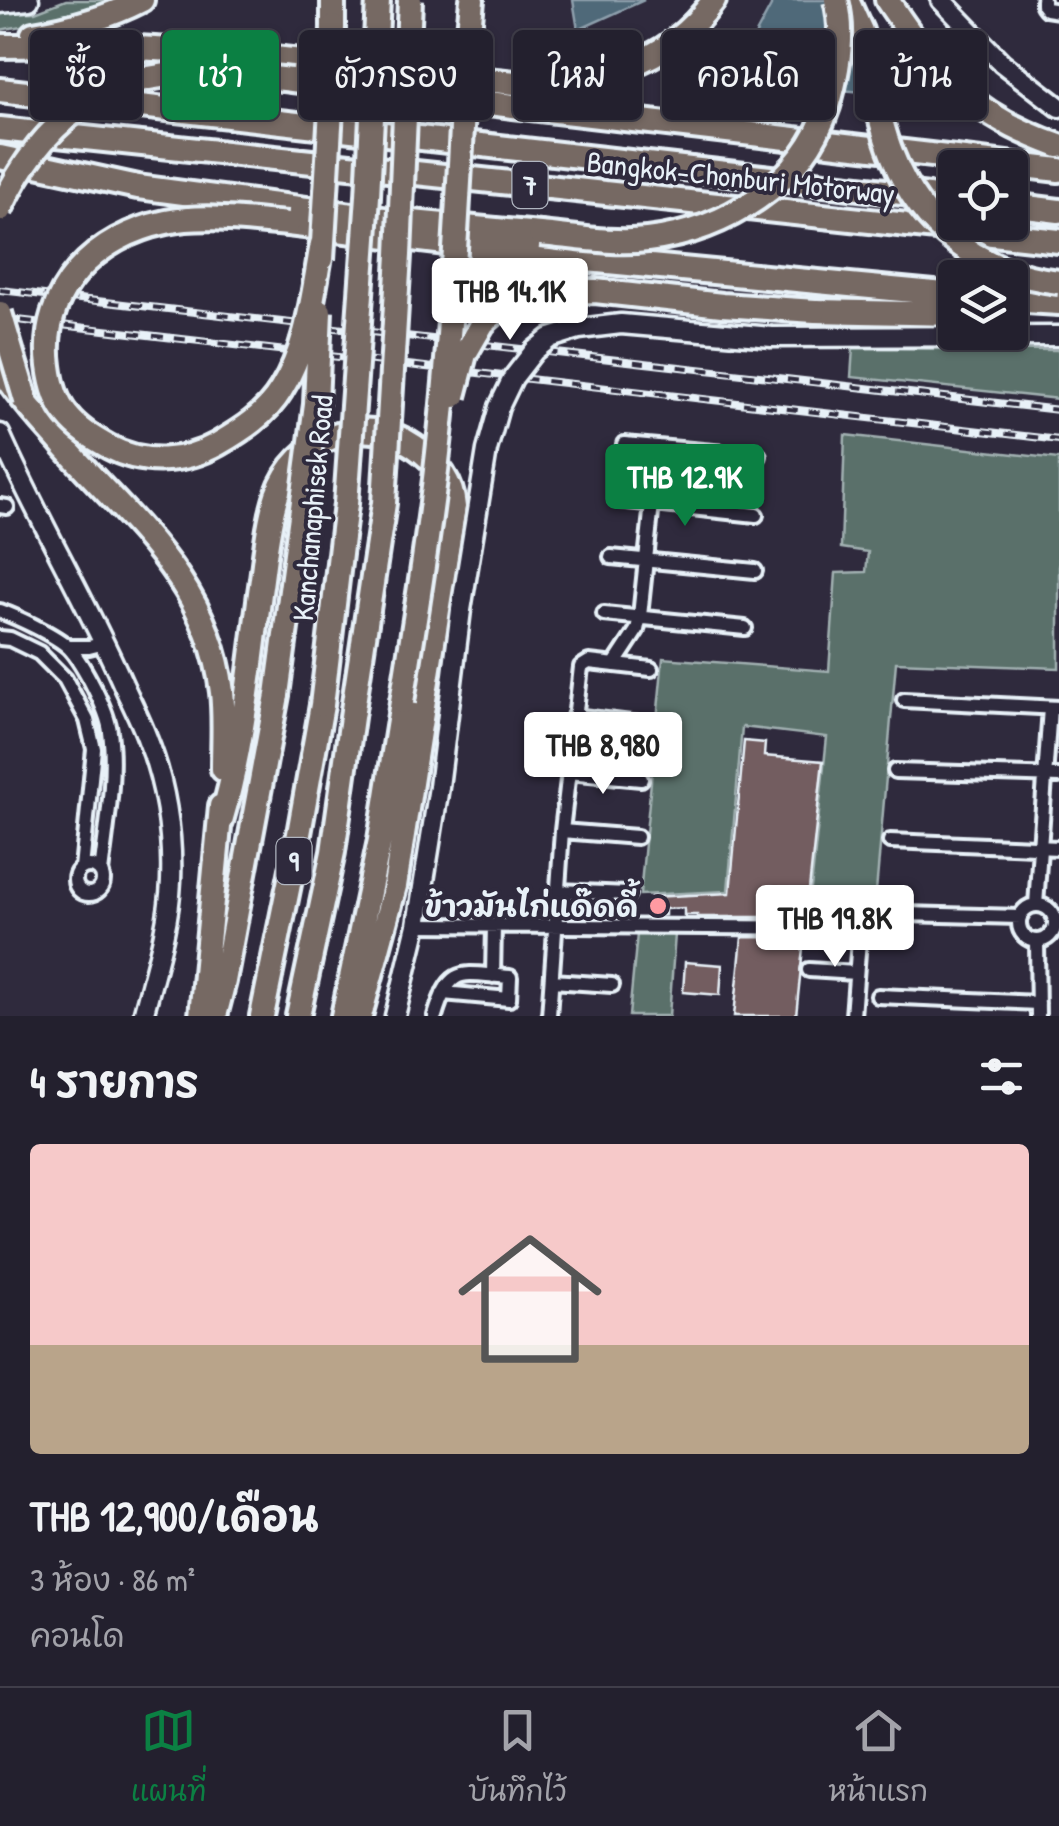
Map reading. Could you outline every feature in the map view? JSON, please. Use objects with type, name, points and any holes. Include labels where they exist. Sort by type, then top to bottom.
[{"type":"highway","points":[[0,43],[72,28],[142,0]]},
{"type":"highway","points":[[215,1016],[277,694],[316,404],[333,0]]},
{"type":"highway","name":"Kanchanaphisek Road","points":[[262,1016],[322,705],[346,504],[378,0]]},
{"type":"highway","name":"9","points":[[298,1016],[334,852],[384,504],[410,0]]},
{"type":"highway","points":[[464,0],[464,30]]},
{"type":"highway","points":[[469,30],[472,0]]},
{"type":"highway","points":[[0,43],[235,54],[515,82],[555,82],[592,77],[648,59],[686,32],[714,0]]},
{"type":"highway","points":[[0,157],[138,187],[391,220],[600,240],[646,240],[725,219],[771,190],[806,150],[824,118],[835,83],[840,44],[836,0]]},
{"type":"highway","points":[[847,0],[861,31],[884,132],[894,160],[920,206],[951,238],[983,261],[1018,275],[1059,282]]},
{"type":"highway","points":[[887,0],[920,49],[963,94],[998,120],[1059,146]]},
{"type":"highway","points":[[0,210],[14,179],[38,144],[86,103],[115,88],[197,73],[292,80],[1059,170]]},
{"type":"highway","name":"Bangkok-Chonburi Motorway","points":[[0,90],[938,197]]},
{"type":"highway","points":[[342,1016],[380,840],[427,545],[452,301],[462,120]]},
{"type":"highway","name":"Bangkok-Chonburi Motorway","points":[[0,129],[1059,241]]},
{"type":"highway","points":[[1028,207],[1059,210]]},
{"type":"highway","points":[[322,244],[296,359],[280,392],[248,426],[200,454],[158,460],[124,455],[87,435],[65,414],[52,387],[47,343],[55,302],[84,263],[107,244],[133,231],[167,222],[202,218],[288,224],[587,260],[938,292]]},
{"type":"highway","points":[[438,451],[465,354],[483,323],[506,304],[534,292],[595,291],[722,305],[938,314]]},
{"type":"highway","points":[[1028,301],[1059,302]]},
{"type":"highway","points":[[0,313],[26,401]]},
{"type":"highway","points":[[1028,315],[1059,315]]},
{"type":"highway","points":[[0,366],[78,462],[160,550],[200,613],[216,660],[223,693],[221,820],[201,1016]]},
{"type":"highway","points":[[221,820],[243,719],[277,494],[290,471],[313,446],[338,433],[360,429],[409,442],[444,474],[453,493],[454,508],[395,886],[360,1016]]},
{"type":"highway","points":[[223,1016],[224,980]]},
{"type":"main road","points":[[0,4],[29,0]]},
{"type":"main road","points":[[941,0],[1002,63],[1059,107]]},
{"type":"main road","points":[[395,1016],[417,925],[487,450],[499,407],[513,378],[534,351],[550,338],[579,329],[621,324],[772,336],[1059,336]]},
{"type":"main road","points":[[0,434],[105,643],[157,767],[171,840],[171,883],[166,925],[143,1016]]},
{"type":"street","points":[[1042,0],[1046,9],[1059,11]]},
{"type":"street","points":[[624,444],[759,456]]},
{"type":"street","points":[[614,665],[632,639],[640,616],[658,447]]},
{"type":"street","points":[[618,500],[756,515]]},
{"type":"street","points":[[611,558],[755,572]]},
{"type":"street","points":[[0,611],[15,616],[68,647],[90,680],[110,726],[102,878],[100,888],[91,894],[75,882],[82,868],[93,767],[92,736],[65,679],[39,653],[5,639],[15,616]]},
{"type":"street","points":[[604,614],[746,628]]},
{"type":"street","points":[[68,647],[89,648],[105,643]]},
{"type":"street","points":[[549,1016],[562,832],[582,664],[651,669]]},
{"type":"street","points":[[904,700],[1055,708],[1053,776],[1040,848],[1036,905]]},
{"type":"street","points":[[574,716],[646,725]]},
{"type":"street","points":[[895,770],[1053,776]]},
{"type":"street","points":[[568,772],[641,779]]},
{"type":"street","points":[[562,832],[637,837]]},
{"type":"street","points":[[890,841],[1059,848]]},
{"type":"street","points":[[82,868],[92,867],[100,873]]},
{"type":"street","points":[[558,891],[628,894]]},
{"type":"street","points":[[1036,905],[1050,910],[1057,920],[1051,935],[1036,941],[1022,933],[1020,917],[1036,905]]},
{"type":"street","points":[[417,925],[860,927],[904,914],[1020,917]]},
{"type":"street","points":[[493,976],[494,926]]},
{"type":"street","points":[[852,1016],[860,927]]},
{"type":"street","points":[[878,996],[1038,1009],[1036,941]]},
{"type":"street","points":[[809,970],[856,973]]},
{"type":"street","points":[[435,1016],[446,984],[462,974],[510,978],[508,999],[443,993]]},
{"type":"street","points":[[552,981],[612,985]]},
{"type":"green space","points":[[66,0],[120,0],[79,15],[0,30],[0,13],[35,12]]},
{"type":"green space","points":[[853,348],[1059,350],[1059,399],[851,377]]},
{"type":"green space","points":[[845,435],[1059,459],[1059,668],[896,662],[874,915],[808,917],[827,737],[742,727],[728,891],[640,895],[663,658],[829,671],[836,573],[866,572],[868,552],[841,548]]},
{"type":"green space","points":[[637,934],[675,934],[669,1016],[629,1016]]},
{"type":"water","points":[[573,0],[644,0],[578,30]]},
{"type":"water","points":[[771,0],[826,0],[855,44],[855,91],[835,89],[835,30],[758,30]]},
{"type":"building","points":[[744,741],[765,743],[764,756],[823,761],[806,917],[787,914],[790,888],[771,886],[768,917],[697,917],[684,915],[684,908],[665,909],[665,915],[652,916],[651,897],[730,893]]},
{"type":"building","points":[[742,937],[804,938],[796,1016],[734,1016]]},
{"type":"building","points":[[685,962],[722,965],[720,995],[683,992]]},
{"type":"railway","points":[[0,290],[1059,410]]},
{"type":"railway","points":[[0,318],[1059,440]]},
{"type":"place","name":"ข้าวมันไก่แด๊ดดี้","points":[[658,906]]}]
